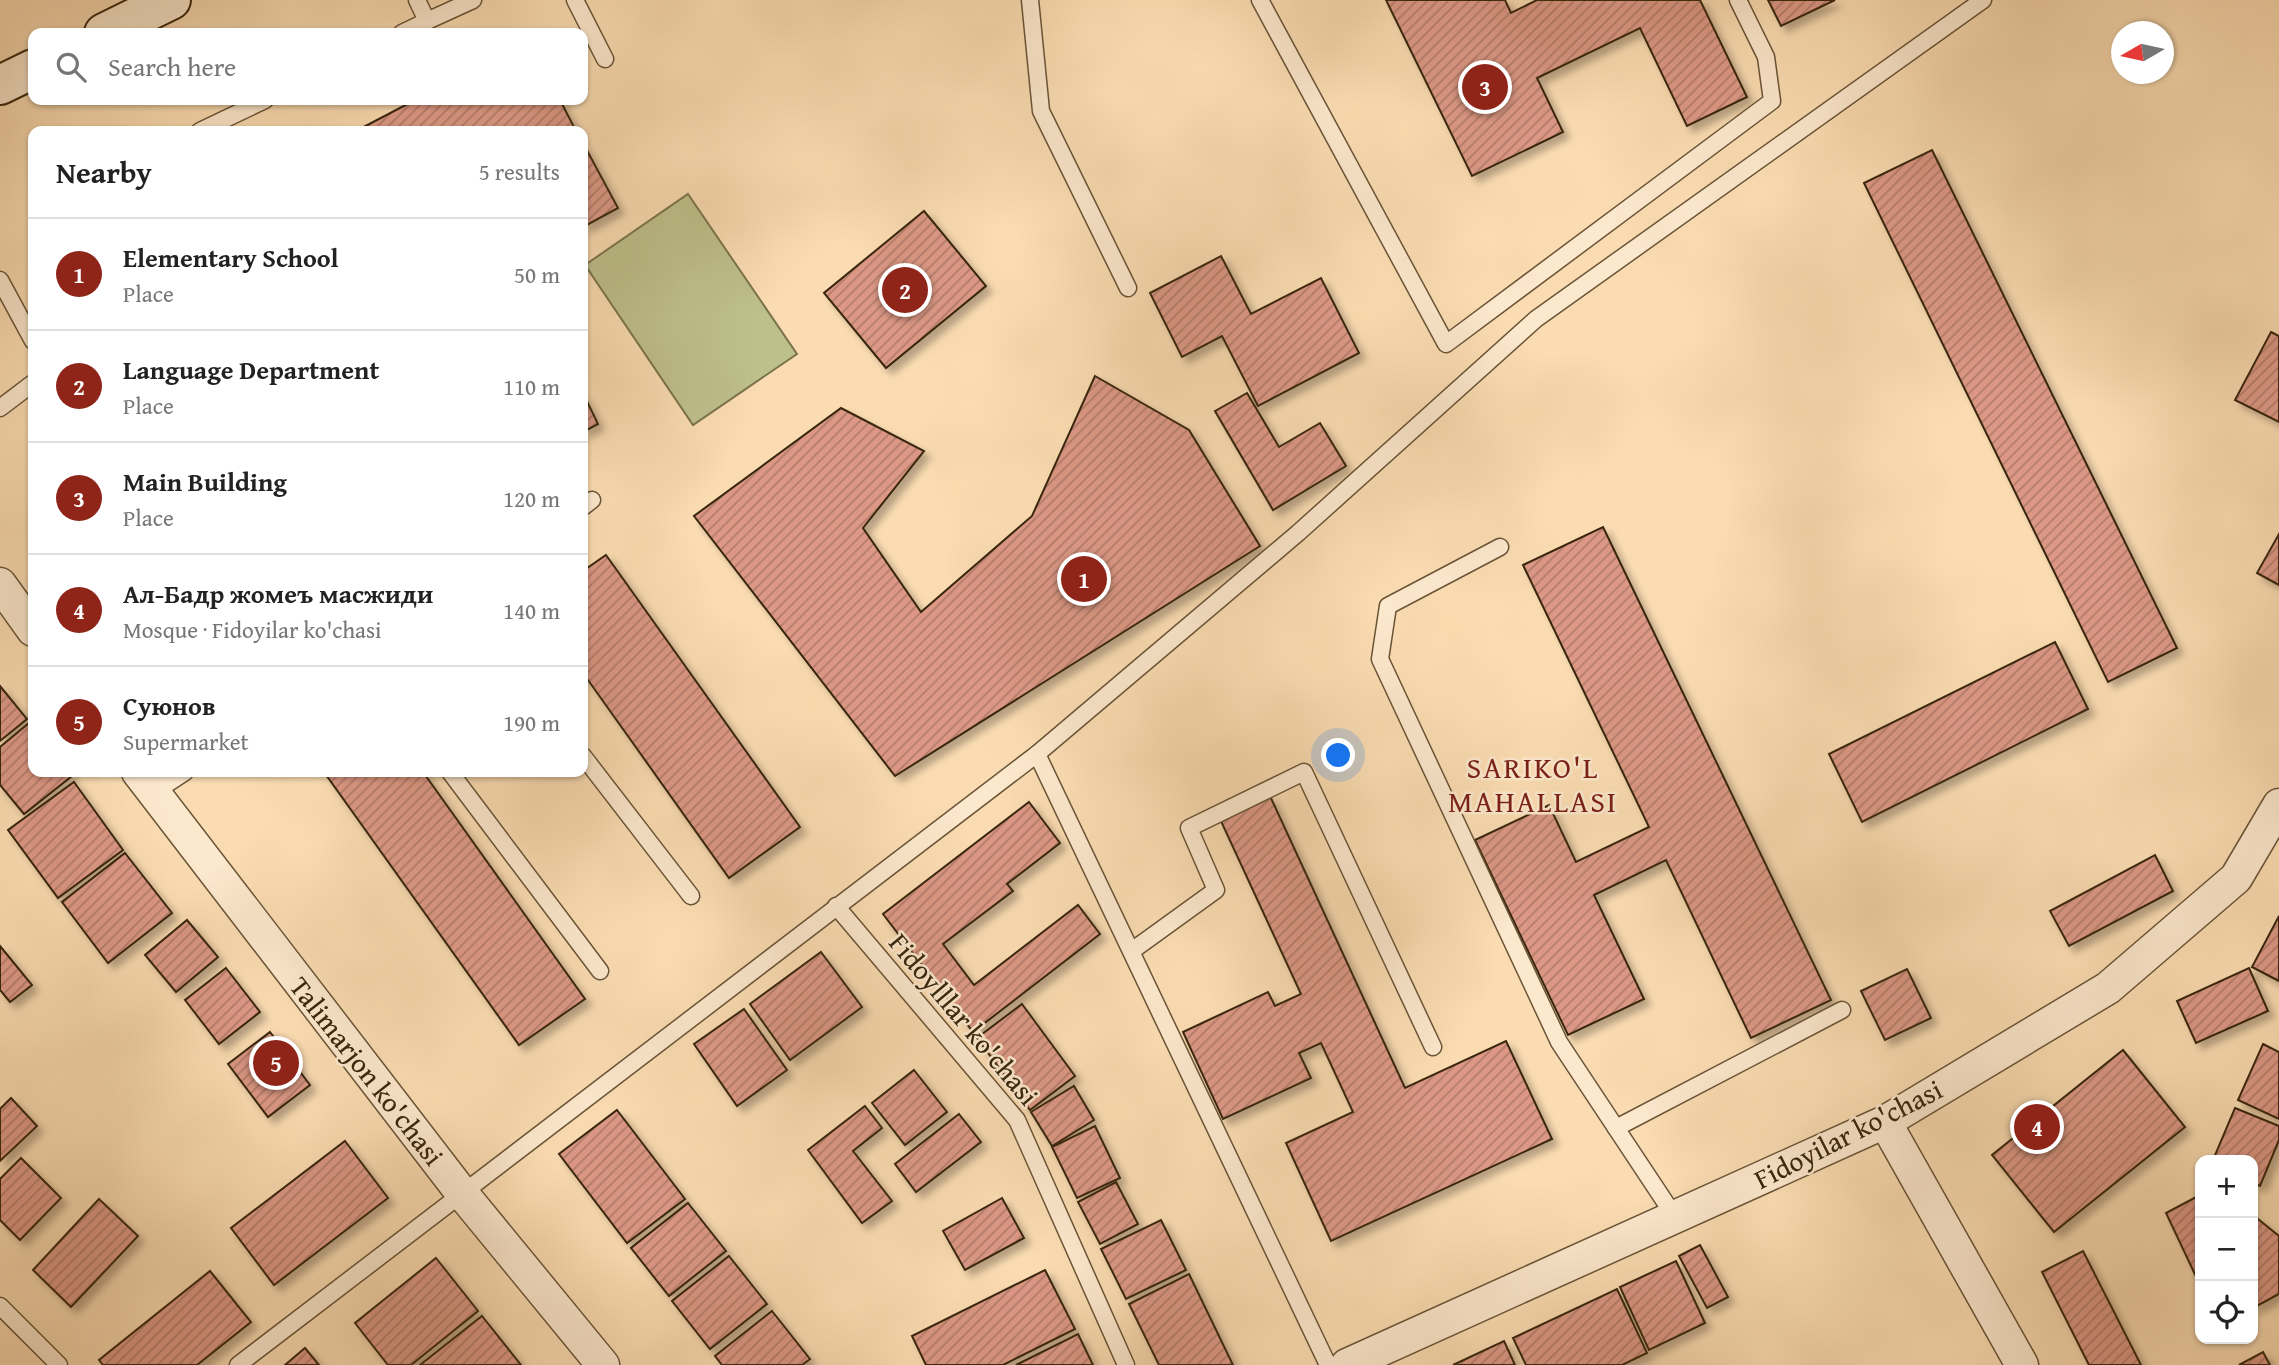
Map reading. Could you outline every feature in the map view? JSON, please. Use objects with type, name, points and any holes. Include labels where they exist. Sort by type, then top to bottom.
[{"type":"main road","points":[[114,28],[171,0]]},
{"type":"main road","points":[[0,85],[28,71]]},
{"type":"street","points":[[0,584],[28,623]]},
{"type":"street","name":"Talimarjon ko'chasi","points":[[146,782],[461,1192],[603,1365]]},
{"type":"street","name":"Fidoyilar ko'chasi","points":[[1347,1365],[1885,1122],[2108,988],[2236,878],[2279,804]]},
{"type":"street","points":[[1885,1122],[2022,1365]]},
{"type":"lane","points":[[417,0],[427,21]]},
{"type":"lane","points":[[412,28],[472,0]]},
{"type":"lane","points":[[575,0],[605,59]]},
{"type":"lane","points":[[1030,0],[1041,111],[1128,288]]},
{"type":"lane","points":[[1260,0],[1446,344],[1773,101],[1766,57],[1738,0]]},
{"type":"lane","points":[[238,1365],[1037,754],[1298,533],[1536,319],[1983,0]]},
{"type":"lane","points":[[210,126],[255,105]]},
{"type":"lane","points":[[0,280],[28,332]]},
{"type":"lane","points":[[0,408],[28,387]]},
{"type":"lane","points":[[1500,547],[1388,606],[1380,659],[1559,1042],[1675,1217]]},
{"type":"lane","points":[[1037,754],[1133,950],[1328,1365]]},
{"type":"lane","points":[[588,762],[691,896]]},
{"type":"lane","points":[[1133,950],[1216,890],[1189,828],[1304,772],[1433,1047]]},
{"type":"lane","points":[[146,782],[166,777]]},
{"type":"lane","points":[[454,777],[600,971]]},
{"type":"lane","name":"Fidoylllar ko'chasi","points":[[836,906],[1017,1120],[1126,1365]]},
{"type":"lane","points":[[1616,1128],[1842,1010]]},
{"type":"lane","points":[[0,1306],[59,1365]]},
{"type":"green space","points":[[688,194],[797,354],[693,425],[588,269],[588,263]]},
{"type":"building","points":[[1386,0],[1505,0],[1511,13],[1537,0],[1700,0],[1747,97],[1687,126],[1640,28],[1537,78],[1563,132],[1472,176]]},
{"type":"building","points":[[1768,0],[1835,0],[1781,26]]},
{"type":"building","points":[[405,105],[563,105],[573,126],[366,126]]},
{"type":"building","points":[[1932,150],[2177,648],[2108,682],[1864,183]]},
{"type":"building","points":[[588,152],[618,208],[588,224]]},
{"type":"building","points":[[924,211],[986,286],[886,368],[824,293]]},
{"type":"building","points":[[1221,256],[1251,314],[1321,278],[1359,353],[1258,406],[1222,336],[1182,357],[1150,293]]},
{"type":"building","points":[[2271,332],[2279,336],[2279,422],[2235,400]]},
{"type":"building","points":[[1095,376],[1189,430],[1260,546],[895,776],[694,516],[841,408],[924,451],[863,528],[921,612],[1032,516]]},
{"type":"building","points":[[1247,393],[1279,447],[1320,423],[1346,466],[1273,510],[1215,411]]},
{"type":"building","points":[[588,403],[598,424],[588,429]]},
{"type":"building","points":[[1603,527],[1831,1000],[1751,1038],[1666,860],[1594,895],[1644,999],[1568,1035],[1475,840],[1549,805],[1576,862],[1649,827],[1523,565]]},
{"type":"building","points":[[2279,534],[2279,585],[2257,573]]},
{"type":"building","points":[[606,555],[800,827],[729,878],[588,680],[588,568]]},
{"type":"building","points":[[2055,642],[2088,709],[1862,822],[1829,754]]},
{"type":"building","points":[[0,686],[27,719],[0,741]]},
{"type":"building","points":[[28,724],[28,777],[71,777],[24,814],[0,785],[0,747]]},
{"type":"building","points":[[328,777],[427,777],[585,999],[519,1045]]},
{"type":"building","points":[[74,782],[123,850],[58,898],[8,830]]},
{"type":"building","points":[[1270,796],[1405,1088],[1506,1041],[1552,1139],[1331,1241],[1286,1143],[1353,1112],[1321,1043],[1299,1053],[1311,1078],[1223,1119],[1183,1032],[1268,992],[1275,1006],[1301,994],[1220,819]]},
{"type":"building","points":[[1029,802],[1060,843],[1007,884],[1013,891],[943,944],[974,985],[1078,905],[1100,934],[973,1032],[883,914]]},
{"type":"building","points":[[125,853],[172,913],[108,963],[62,902]]},
{"type":"building","points":[[2155,855],[2173,891],[2069,946],[2050,911]]},
{"type":"building","points":[[2279,916],[2279,981],[2252,967]]},
{"type":"building","points":[[187,920],[218,957],[176,992],[145,955]]},
{"type":"building","points":[[0,946],[32,985],[10,1002],[0,990]]},
{"type":"building","points":[[821,952],[862,1007],[790,1060],[750,1004]]},
{"type":"building","points":[[226,968],[260,1012],[219,1044],[185,1000]]},
{"type":"building","points":[[2249,968],[2268,1011],[2196,1043],[2177,1001]]},
{"type":"building","points":[[1907,969],[1931,1018],[1885,1040],[1861,991]]},
{"type":"building","points":[[1022,1004],[1075,1076],[1030,1110],[977,1038]]},
{"type":"building","points":[[744,1009],[787,1070],[737,1106],[694,1044]]},
{"type":"building","points":[[270,1032],[310,1085],[268,1117],[228,1064]]},
{"type":"building","points":[[2263,1044],[2279,1052],[2279,1119],[2238,1100]]},
{"type":"building","points":[[2123,1050],[2185,1127],[2054,1232],[1992,1155]]},
{"type":"building","points":[[914,1070],[947,1112],[905,1145],[872,1103]]},
{"type":"building","points":[[1074,1086],[1094,1120],[1052,1146],[1031,1112]]},
{"type":"building","points":[[11,1098],[37,1126],[0,1161],[0,1109]]},
{"type":"building","points":[[865,1106],[882,1128],[853,1151],[892,1201],[862,1223],[808,1150]]},
{"type":"building","points":[[2235,1108],[2279,1126],[2279,1140],[2260,1186],[2258,1155],[2215,1155]]},
{"type":"building","points":[[617,1110],[685,1199],[627,1243],[559,1154]]},
{"type":"building","points":[[959,1114],[981,1142],[916,1192],[895,1164]]},
{"type":"building","points":[[1095,1126],[1120,1178],[1077,1198],[1052,1147]]},
{"type":"building","points":[[345,1141],[388,1198],[274,1285],[231,1228]]},
{"type":"building","points":[[21,1158],[61,1198],[20,1240],[0,1220],[0,1179]]},
{"type":"building","points":[[1116,1182],[1138,1224],[1100,1244],[1078,1202]]},
{"type":"building","points":[[1002,1198],[1024,1238],[965,1270],[943,1231]]},
{"type":"building","points":[[2195,1198],[2195,1274],[2166,1213]]},
{"type":"building","points":[[99,1199],[138,1236],[71,1307],[33,1270]]},
{"type":"building","points":[[688,1203],[726,1251],[669,1296],[631,1248]]},
{"type":"building","points":[[2258,1219],[2279,1236],[2279,1294],[2258,1305]]},
{"type":"building","points":[[1161,1220],[1186,1270],[1126,1299],[1101,1249]]},
{"type":"building","points":[[1700,1245],[1728,1297],[1707,1308],[1679,1256]]},
{"type":"building","points":[[2083,1251],[2141,1365],[2089,1365],[2042,1272]]},
{"type":"building","points":[[729,1256],[767,1304],[710,1349],[672,1301]]},
{"type":"building","points":[[436,1258],[478,1311],[411,1365],[388,1365],[355,1323]]},
{"type":"building","points":[[1676,1261],[1705,1323],[1649,1350],[1620,1287]]},
{"type":"building","points":[[1045,1270],[1075,1329],[1003,1365],[926,1365],[912,1336]]},
{"type":"building","points":[[210,1271],[251,1322],[197,1365],[103,1365],[99,1360]]},
{"type":"building","points":[[1189,1274],[1233,1365],[1159,1365],[1129,1304]]},
{"type":"building","points":[[1617,1289],[1647,1353],[1622,1365],[1526,1365],[1513,1338]]},
{"type":"building","points":[[772,1311],[810,1359],[802,1365],[722,1365],[715,1356]]},
{"type":"building","points":[[482,1316],[521,1365],[420,1365]]},
{"type":"building","points":[[1078,1334],[1093,1365],[1016,1365]]},
{"type":"building","points":[[1504,1341],[1515,1365],[1453,1365]]},
{"type":"building","points":[[305,1348],[319,1365],[285,1365]]},
{"type":"building","points":[[2263,1352],[2270,1365],[2239,1365]]},
{"type":"place","name":"Main Building","points":[[1485,87]]},
{"type":"place","name":"Language Department","points":[[905,290]]},
{"type":"place","name":"Elementary School","points":[[1084,579]]},
{"type":"place","name":"Суюнов","points":[[276,1063]]},
{"type":"place","name":"Ал-Бадр жомеъ масжиди","points":[[2037,1127]]},
{"type":"district","name":"SARIKO'L MAHALLASI","points":[[1533,785]]}]
